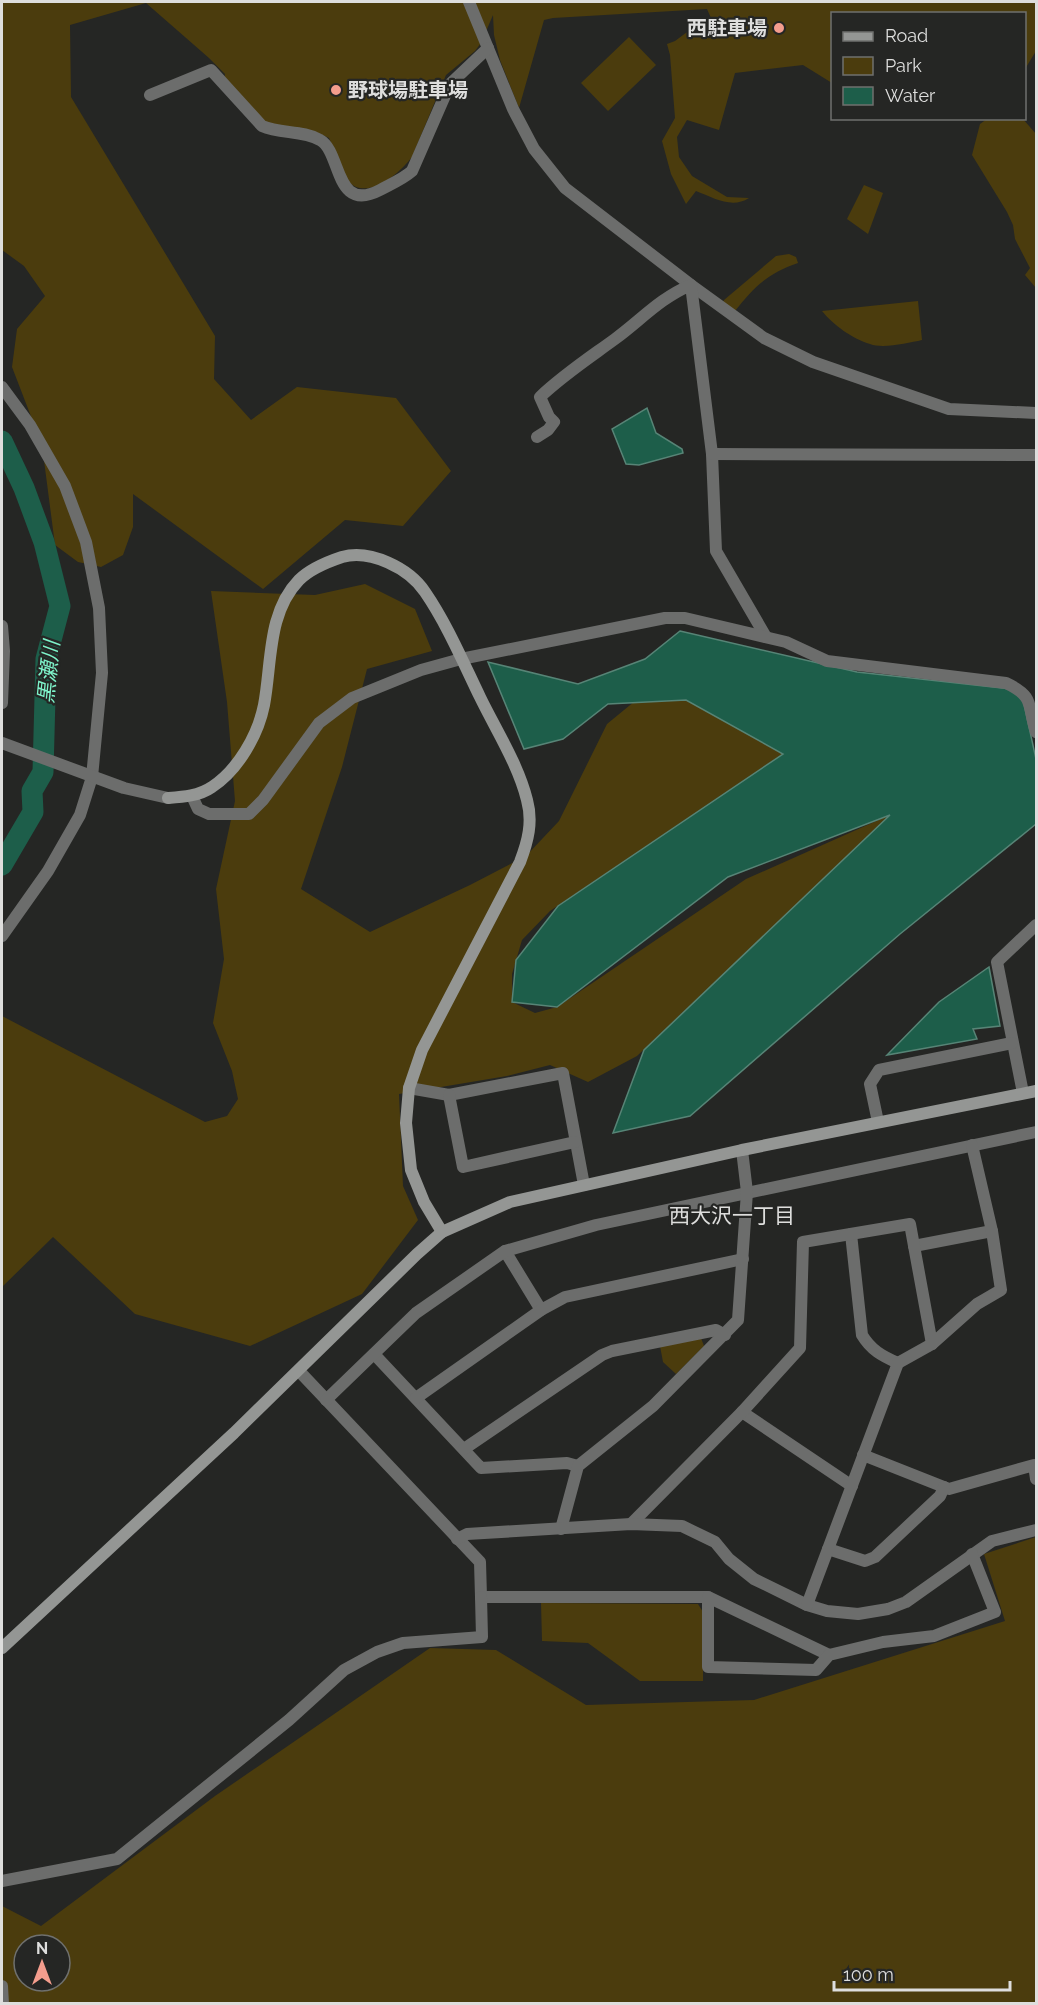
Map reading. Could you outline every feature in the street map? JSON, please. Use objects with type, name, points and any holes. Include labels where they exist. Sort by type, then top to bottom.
[{"type":"street","points":[[469,2],[513,109],[534,149],[566,188],[691,285],[764,338],[813,362],[949,409],[1036,413]]},
{"type":"street","points":[[150,95],[211,70],[262,126],[314,137],[322,141],[327,147],[341,180],[349,190],[360,195],[371,194],[407,176],[412,171],[450,84],[488,48]]},
{"type":"street","points":[[537,437],[548,430],[554,422],[540,397],[556,381],[616,339],[671,294],[691,285]]},
{"type":"street","points":[[691,285],[712,454],[716,551],[766,637]]},
{"type":"street","points":[[2,387],[30,425],[65,486],[86,542],[99,609],[102,673],[89,776],[80,815],[26,904],[2,936]]},
{"type":"street","points":[[712,454],[1036,454]]},
{"type":"street","points":[[2,743],[124,788],[168,798],[192,796],[212,787],[237,764],[251,740],[264,707],[275,624],[284,600],[299,579],[326,562],[351,555],[375,557],[402,571],[424,591],[461,659],[518,774],[527,801],[530,820],[528,840],[511,880],[422,1050],[409,1088],[406,1123],[411,1170],[424,1202],[442,1232]]},
{"type":"street","points":[[192,796],[198,809],[208,814],[249,814],[263,800],[319,723],[352,698],[421,670],[461,659],[665,618],[685,618],[786,642],[827,661],[1006,683],[1021,690],[1030,704],[1036,732]]},
{"type":"street","points":[[2,626],[4,651],[2,703]]},
{"type":"street","points":[[1023,1093],[997,962],[1036,925]]},
{"type":"street","points":[[878,1122],[870,1084],[879,1070],[1012,1042]]},
{"type":"street","points":[[409,1088],[449,1095],[563,1073],[584,1185]]},
{"type":"street","points":[[2,1648],[299,1371],[442,1232],[510,1202],[742,1150],[1036,1091]]},
{"type":"street","points":[[449,1095],[463,1167],[575,1142]]},
{"type":"street","points":[[326,1400],[417,1313],[505,1251],[596,1225],[1036,1132]]},
{"type":"street","points":[[807,1605],[898,1363],[932,1344],[977,1304],[1000,1290],[992,1231],[972,1145]]},
{"type":"street","points":[[561,1528],[578,1466],[653,1406],[738,1320],[747,1192],[742,1150]]},
{"type":"street","points":[[631,1524],[742,1412],[800,1348],[803,1242],[910,1224],[932,1344]]},
{"type":"street","points":[[914,1246],[992,1231]]},
{"type":"street","points":[[851,1234],[862,1335],[867,1344],[878,1354],[898,1363]]},
{"type":"street","points":[[505,1251],[541,1310]]},
{"type":"street","points":[[416,1398],[541,1310],[565,1297],[744,1259]]},
{"type":"street","points":[[464,1449],[602,1355],[716,1330],[725,1335]]},
{"type":"street","points":[[374,1353],[481,1468],[567,1463],[578,1466]]},
{"type":"street","points":[[2,1881],[117,1859],[289,1720],[344,1670],[377,1652],[403,1643],[482,1637],[480,1562],[299,1371]]},
{"type":"street","points":[[742,1412],[852,1486]]},
{"type":"street","points":[[863,1455],[949,1489],[1034,1466],[1036,1479]]},
{"type":"street","points":[[828,1549],[865,1561],[875,1557],[940,1497],[944,1487]]},
{"type":"street","points":[[458,1539],[467,1534],[561,1528],[631,1524],[682,1526],[715,1542],[729,1559],[754,1579],[807,1605],[827,1611],[858,1614],[888,1609],[906,1602],[992,1541],[1036,1530]]},
{"type":"street","points":[[708,1597],[708,1667],[816,1670],[829,1655],[883,1642],[934,1636],[995,1612],[972,1554]]},
{"type":"street","points":[[482,1597],[708,1597],[829,1655]]},
{"type":"street","points":[[2,1986],[3,2004]]},
{"type":"green space","points":[[2,2],[1036,2],[1036,51],[1026,67],[1026,12],[831,12],[831,82],[803,65],[735,73],[719,130],[687,120],[677,137],[679,157],[692,176],[727,197],[749,198],[736,203],[716,199],[696,191],[686,204],[671,174],[662,141],[675,118],[670,55],[667,44],[675,41],[706,18],[711,18],[707,9],[544,20],[519,108],[500,60],[494,35],[493,15],[475,51],[446,75],[412,157],[383,183],[364,188],[356,187],[345,177],[329,138],[318,133],[267,124],[224,80],[225,74],[209,58],[146,3],[70,25],[71,97],[215,336],[214,379],[251,420],[297,387],[396,398],[451,471],[403,526],[345,520],[263,589],[133,494],[133,527],[123,555],[101,567],[78,562],[55,545],[42,445],[12,367],[17,329],[45,296],[24,266],[2,250]]},
{"type":"green space","points":[[629,37],[656,65],[608,111],[581,83]]},
{"type":"green space","points":[[986,120],[1024,120],[1036,134],[1036,288],[1025,275],[1030,268],[1015,239],[1013,225],[1007,212],[972,155],[980,124]]},
{"type":"green space","points":[[864,185],[883,193],[868,234],[847,219]]},
{"type":"green space","points":[[789,254],[796,257],[798,263],[778,271],[762,282],[735,311],[722,304],[776,256]]},
{"type":"green space","points":[[918,301],[922,340],[896,345],[875,345],[857,339],[822,311]]},
{"type":"green space","points":[[365,584],[415,609],[432,651],[367,669],[342,767],[301,889],[370,932],[526,856],[559,821],[607,724],[635,701],[686,700],[726,716],[783,754],[550,911],[522,940],[512,974],[512,1002],[535,1013],[557,1007],[746,879],[892,814],[637,1056],[588,1082],[550,1065],[507,1076],[399,1094],[403,1186],[418,1220],[362,1294],[250,1346],[135,1314],[53,1237],[2,1287],[2,1016],[205,1122],[227,1116],[238,1099],[232,1071],[213,1023],[224,959],[216,889],[235,801],[227,702],[211,591],[315,595]]},
{"type":"green space","points":[[701,1338],[704,1346],[676,1374],[663,1362],[660,1346]]},
{"type":"green space","points":[[1036,1537],[1036,2003],[2,2003],[2,1906],[41,1926],[215,1796],[430,1648],[496,1650],[586,1705],[754,1700],[1005,1621],[984,1554]]},
{"type":"green space","points":[[541,1603],[698,1604],[703,1612],[703,1681],[640,1681],[588,1643],[542,1641]]},
{"type":"water","points":[[647,408],[656,433],[682,449],[683,453],[639,465],[626,464],[612,429]]},
{"type":"water","points":[[680,631],[857,672],[1021,690],[1036,759],[1036,824],[900,934],[690,1116],[613,1133],[644,1050],[890,815],[728,877],[557,1007],[512,1002],[516,960],[558,906],[783,754],[686,700],[608,704],[563,739],[524,749],[488,662],[578,684],[645,659]]},
{"type":"water","points":[[989,967],[1000,1026],[973,1029],[977,1039],[887,1055],[939,1002]]},
{"type":"waterway","name":"黒瀬川","points":[[2,441],[24,488],[44,542],[60,606],[46,659],[43,772],[32,791],[33,812],[2,865]]},
{"type":"place","name":"西駐車場","points":[[779,28]]},
{"type":"place","name":"野球場駐車場","points":[[336,90]]},
{"type":"district","name":"西大沢一丁目","points":[[732,1216]]}]
